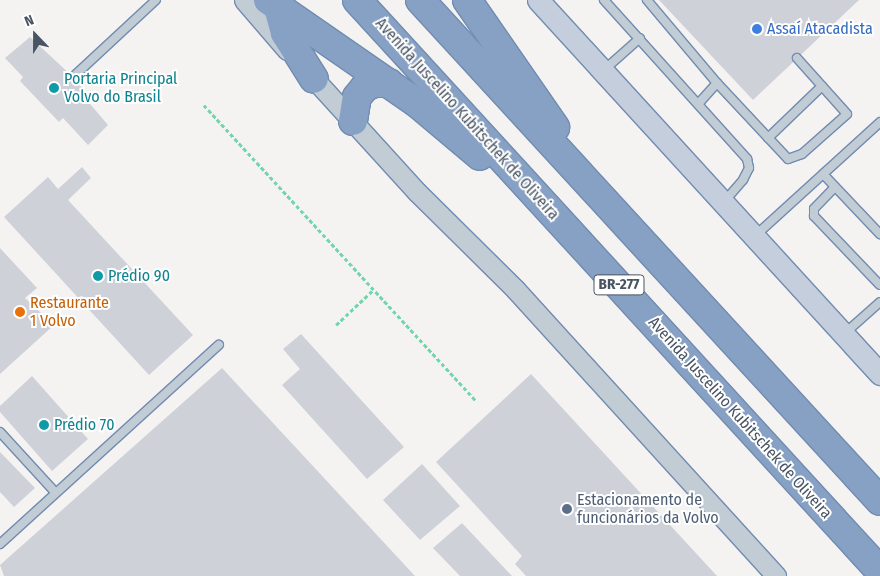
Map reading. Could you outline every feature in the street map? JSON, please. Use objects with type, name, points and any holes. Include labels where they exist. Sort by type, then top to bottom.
[{"type":"highway","name":"Avenida Juscelino Kubitschek de Oliveira","points":[[357,0],[880,571]]},
{"type":"highway","name":"BR-277","points":[[420,0],[880,502]]},
{"type":"highway","points":[[467,0],[614,212]]},
{"type":"highway","points":[[273,4],[285,33],[314,79]]},
{"type":"highway","points":[[273,4],[389,83],[441,122],[494,170],[804,488]]},
{"type":"highway","points":[[353,121],[357,97],[365,87],[375,83],[389,83]]},
{"type":"main road","points":[[540,1],[844,334],[875,365]]},
{"type":"street","points":[[244,0],[417,192],[515,289],[776,576]]},
{"type":"lane","points":[[73,77],[156,0]]},
{"type":"lane","points":[[604,0],[699,103],[747,159],[749,168],[743,180],[724,203]]},
{"type":"lane","points":[[647,0],[717,83],[788,158],[797,157],[848,114],[797,58]]},
{"type":"lane","points":[[603,71],[640,38]]},
{"type":"lane","points":[[699,103],[717,83]]},
{"type":"lane","points":[[768,138],[822,86]]},
{"type":"lane","points":[[755,237],[879,124]]},
{"type":"lane","points":[[823,174],[880,234]]},
{"type":"lane","points":[[835,187],[814,208],[814,216],[880,285]]},
{"type":"lane","points":[[844,334],[880,302]]},
{"type":"lane","points":[[0,544],[219,345]]},
{"type":"lane","points":[[0,432],[55,492]]},
{"type":"path","points":[[204,104],[475,400]]},
{"type":"path","points":[[336,325],[374,290]]},
{"type":"building","name":"Assaí Atacadista","points":[[659,0],[859,0],[753,100]]},
{"type":"building","name":"Portaria Principal Volvo do Brasil","points":[[30,37],[73,77],[88,95],[85,98],[108,125],[88,145],[63,118],[59,122],[20,81],[23,77],[5,58]]},
{"type":"building","name":"Prédio 90","points":[[82,167],[91,178],[68,200],[193,335],[149,375],[4,217],[48,177],[58,189]]},
{"type":"building","name":"Restaurante 1 Volvo","points":[[0,248],[37,288],[25,298],[54,325],[0,374]]},
{"type":"building","points":[[301,334],[404,447],[367,479],[282,385],[300,369],[283,349]]},
{"type":"building","points":[[222,368],[415,576],[4,576],[0,565]]},
{"type":"building","name":"Estacionamento de funcionários da Volvo","points":[[531,374],[717,576],[526,576],[515,564],[522,556],[436,462]]},
{"type":"building","name":"Prédio 70","points":[[32,376],[88,439],[52,471],[0,412],[0,406]]},
{"type":"building","points":[[0,452],[35,488],[14,507],[0,492]]},
{"type":"building","points":[[422,464],[460,506],[420,540],[383,500]]},
{"type":"building","points":[[462,523],[512,576],[460,576],[433,548]]},
{"type":"place","name":"Assaí Atacadista","points":[[757,29]]},
{"type":"place","name":"Portaria Principal Volvo do Brasil","points":[[54,88]]},
{"type":"place","name":"Prédio 90","points":[[98,276]]},
{"type":"place","name":"Restaurante 1 Volvo","points":[[20,312]]},
{"type":"place","name":"Prédio 70","points":[[44,425]]},
{"type":"place","name":"Estacionamento de funcionários da Volvo","points":[[567,509]]}]
